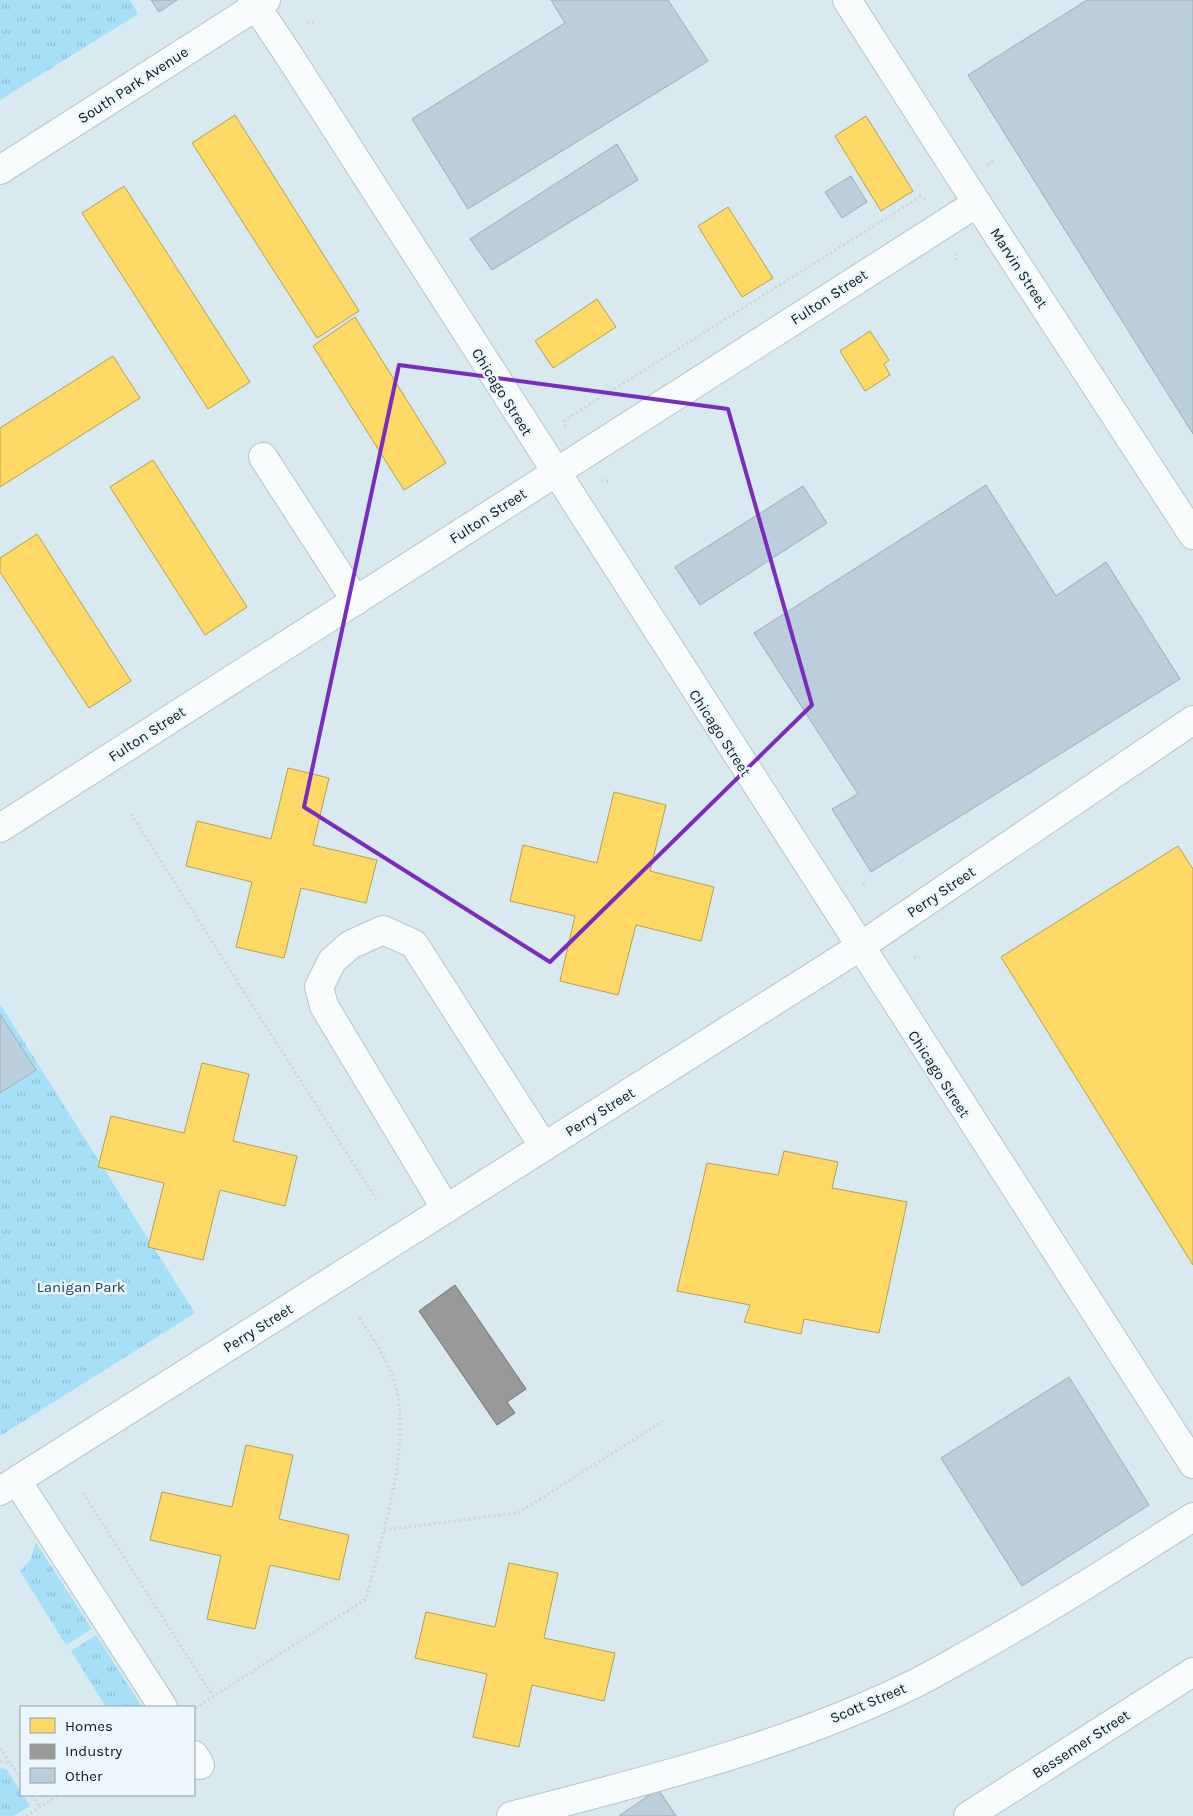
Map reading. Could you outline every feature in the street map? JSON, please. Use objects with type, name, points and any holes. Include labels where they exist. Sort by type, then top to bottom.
[{"type":"street","name":"Marvin Street","points":[[847,0],[1193,535]]},
{"type":"street","name":"South Park Avenue","points":[[0,170],[258,2]]},
{"type":"street","name":"Chicago Street","points":[[258,2],[295,65],[554,474],[858,948],[1193,1464]]},
{"type":"street","name":"Fulton Street","points":[[0,828],[977,203]]},
{"type":"street","points":[[263,457],[356,601]]},
{"type":"street","name":"Perry Street","points":[[9,1486],[858,948],[1191,727]]},
{"type":"street","points":[[446,1209],[324,1006],[319,987],[332,961],[350,945],[383,930],[414,944],[544,1147]]},
{"type":"street","points":[[9,1486],[162,1706]]},
{"type":"street","name":"Scott Street","points":[[511,1816],[686,1770],[781,1739],[874,1702],[919,1682],[1037,1616],[1193,1518]]},
{"type":"street","name":"Bessemer Street","points":[[968,1816],[1193,1672]]},
{"type":"path","points":[[306,22],[315,22]]},
{"type":"path","points":[[565,428],[566,420],[920,197]]},
{"type":"path","points":[[131,814],[376,1199]]},
{"type":"path","points":[[863,885],[866,880]]},
{"type":"path","points":[[914,958],[920,958]]},
{"type":"path","points":[[195,1708],[366,1599],[384,1530],[398,1457],[399,1402],[387,1362],[359,1317]]},
{"type":"path","points":[[384,1530],[518,1513],[663,1422]]},
{"type":"path","points":[[83,1493],[213,1696]]},
{"type":"path","points":[[0,1748],[20,1778]]},
{"type":"path","points":[[0,1762],[11,1764]]},
{"type":"path","points":[[33,1796],[40,1807]]},
{"type":"path","points":[[26,1816],[57,1796]]},
{"type":"highlighted area","points":[[399,365],[728,409],[812,705],[550,962],[304,807]]},
{"type":"green space","points":[[0,0],[130,0],[138,14],[0,100]]},
{"type":"green space","name":"Lanigan Park","points":[[0,1004],[195,1313],[0,1436]]},
{"type":"green space","points":[[36,1543],[92,1629],[66,1645],[20,1571],[30,1560]]},
{"type":"green space","points":[[96,1635],[141,1706],[105,1706],[71,1651]]},
{"type":"green space","points":[[0,1768],[6,1769],[20,1791],[20,1796],[24,1796],[30,1806],[14,1816],[0,1816]]},
{"type":"building: Homes","points":[[235,115],[359,311],[317,338],[192,143]]},
{"type":"building: Homes","points":[[866,116],[913,191],[881,211],[835,136]]},
{"type":"building: Homes","points":[[124,186],[250,382],[208,409],[82,213]]},
{"type":"building: Homes","points":[[728,207],[773,278],[742,297],[698,226]]},
{"type":"building: Homes","points":[[597,299],[616,327],[553,368],[535,341]]},
{"type":"building: Homes","points":[[355,317],[446,463],[404,490],[313,346]]},
{"type":"building: Homes","points":[[870,331],[889,360],[884,364],[890,375],[865,391],[840,351]]},
{"type":"building: Homes","points":[[113,356],[140,398],[0,487],[0,428]]},
{"type":"building: Homes","points":[[153,460],[247,607],[205,635],[110,487]]},
{"type":"building: Homes","points":[[37,534],[131,681],[89,708],[0,572],[0,558]]},
{"type":"building: Homes","points":[[288,768],[329,778],[313,845],[377,860],[366,903],[301,888],[284,958],[236,947],[252,882],[186,866],[197,821],[271,839]]},
{"type":"building: Homes","points":[[614,792],[666,805],[650,871],[714,887],[701,941],[636,925],[618,995],[560,981],[575,916],[510,901],[523,845],[597,863]]},
{"type":"building: Homes","points":[[1178,846],[1193,869],[1193,1265],[1001,957]]},
{"type":"building: Homes","points":[[202,1063],[249,1074],[233,1141],[297,1156],[285,1206],[220,1190],[203,1260],[148,1247],[164,1183],[98,1167],[111,1116],[184,1133]]},
{"type":"building: Homes","points":[[784,1151],[838,1162],[832,1188],[907,1202],[879,1333],[804,1319],[801,1334],[744,1322],[750,1305],[677,1291],[707,1163],[778,1175]]},
{"type":"building: Homes","points":[[246,1445],[293,1455],[279,1519],[349,1535],[339,1580],[270,1565],[255,1629],[207,1619],[221,1556],[150,1540],[162,1492],[232,1507]]},
{"type":"building: Homes","points":[[509,1563],[558,1573],[544,1638],[615,1653],[604,1701],[532,1685],[519,1747],[473,1737],[487,1674],[415,1658],[426,1612],[495,1627]]},
{"type":"building: Industry","points":[[455,1285],[526,1389],[507,1402],[515,1413],[497,1425],[419,1311]]},
{"type":"building: Other","points":[[151,0],[177,0],[159,12]]},
{"type":"building: Other","points":[[551,0],[668,0],[708,61],[468,209],[412,119],[565,23]]},
{"type":"building: Other","points":[[1087,0],[1193,0],[1193,434],[968,75]]},
{"type":"building: Other","points":[[617,144],[638,180],[492,270],[470,239]]},
{"type":"building: Other","points":[[851,176],[867,202],[842,218],[825,192]]},
{"type":"building: Other","points":[[986,485],[1056,596],[1106,562],[1180,679],[871,872],[832,809],[858,794],[754,633]]},
{"type":"building: Other","points":[[803,486],[827,523],[700,605],[675,567]]},
{"type":"building: Other","points":[[0,1014],[36,1070],[0,1093]]},
{"type":"building: Other","points":[[1069,1377],[1149,1505],[1022,1586],[941,1458]]},
{"type":"building: Other","points":[[658,1789],[676,1816],[619,1816]]}]
